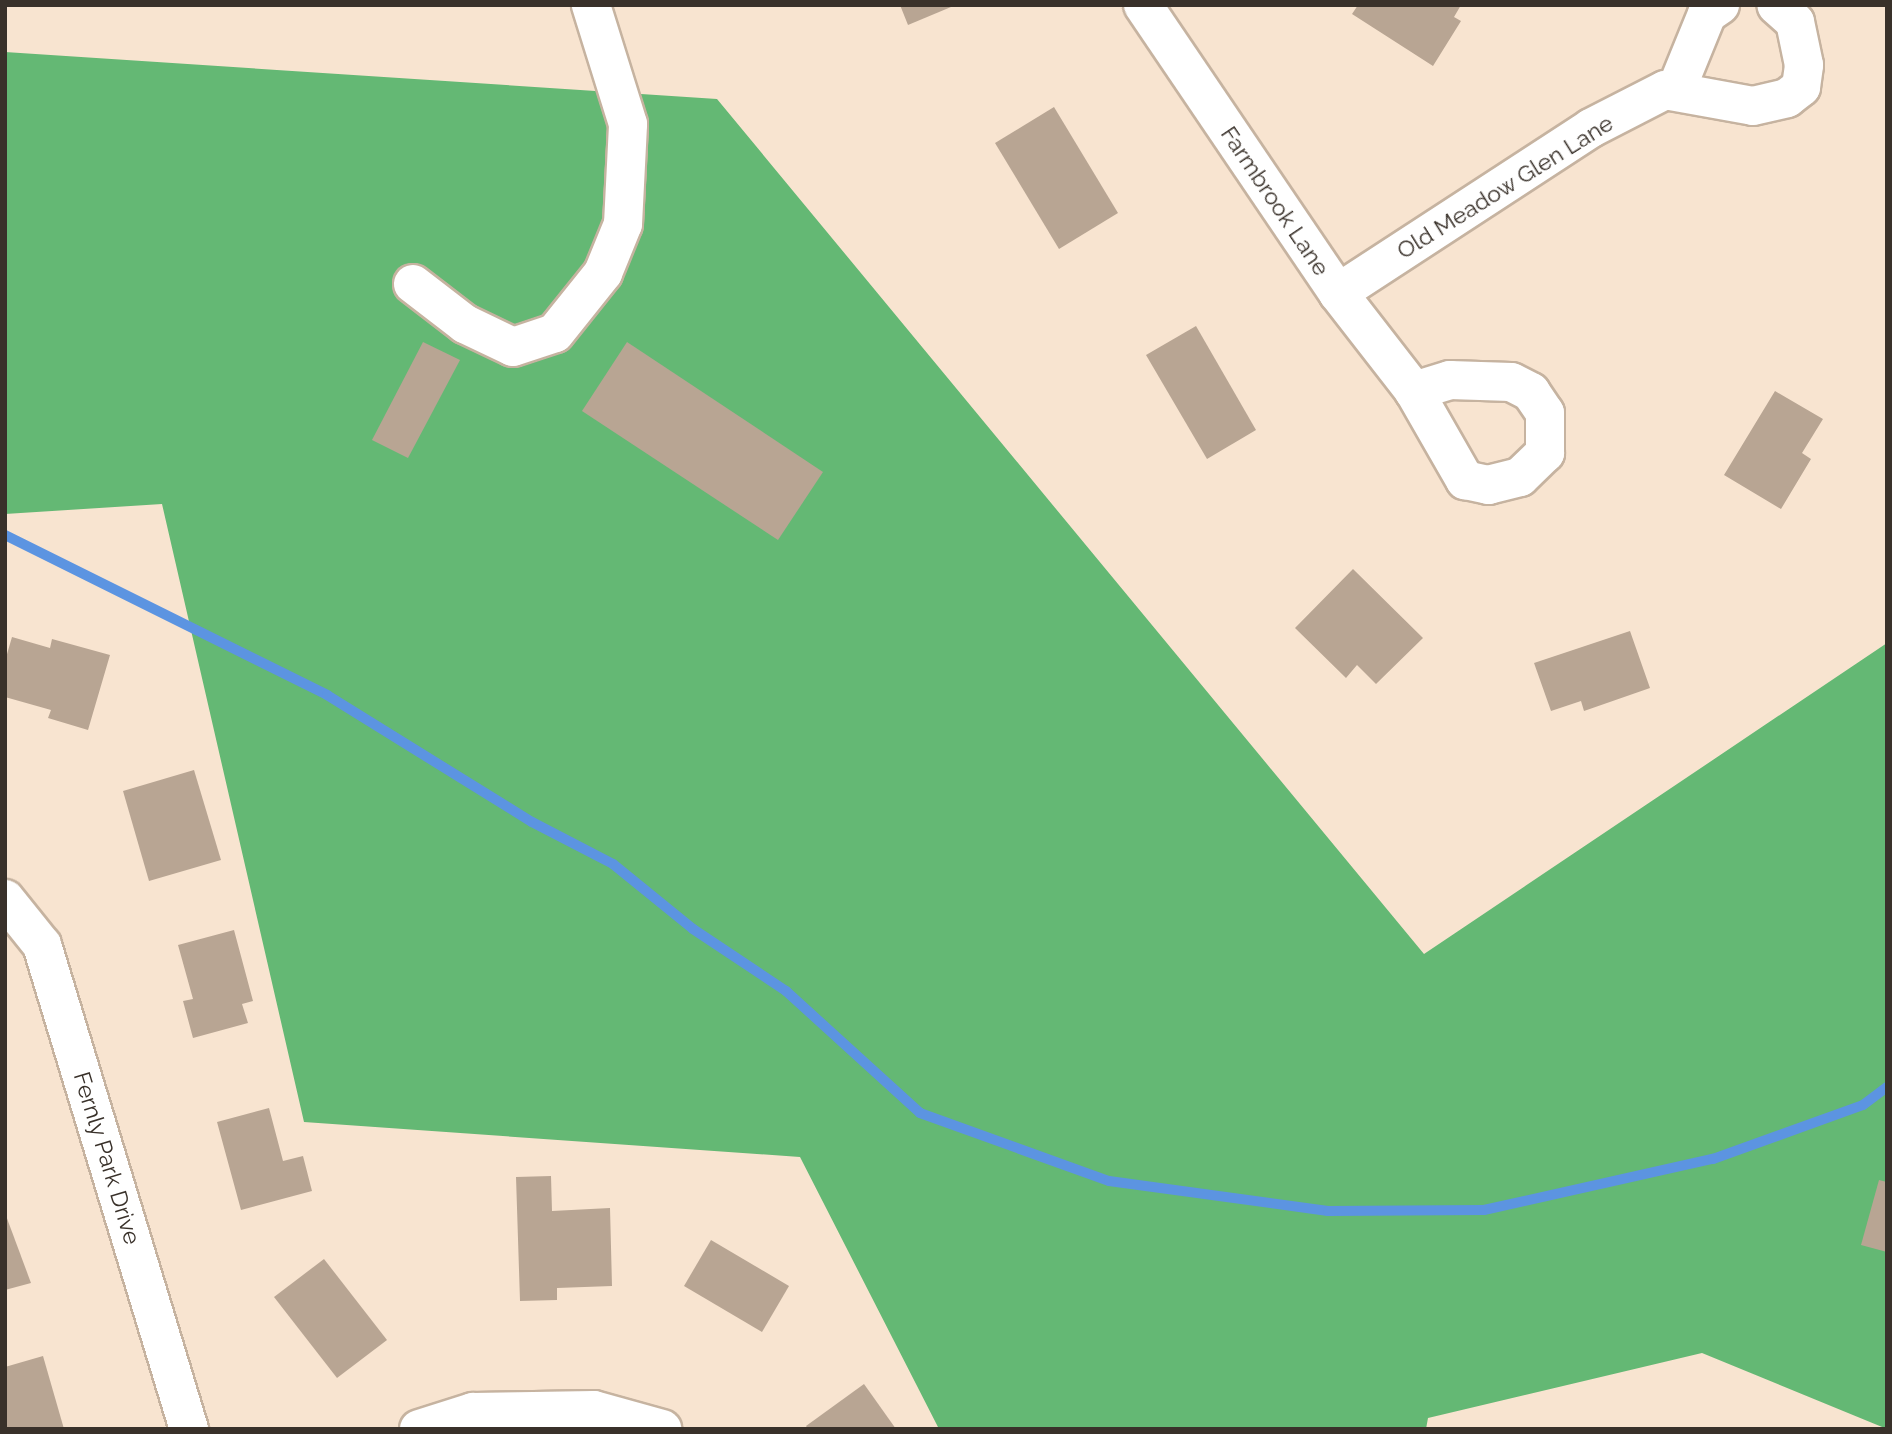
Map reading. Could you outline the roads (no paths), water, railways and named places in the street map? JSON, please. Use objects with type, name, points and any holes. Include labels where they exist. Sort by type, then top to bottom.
[{"type":"street","points":[[413,284],[465,324],[513,347],[555,333],[603,273],[623,225],[628,124],[592,5]]},
{"type":"street","name":"Farmbrook Lane","points":[[1143,5],[1338,293],[1414,391]]},
{"type":"street","points":[[1720,5],[1707,15],[1676,90],[1752,106],[1787,98],[1801,87],[1800,34],[1795,22],[1776,5]]},
{"type":"street","name":"Old Meadow Glen Lane","points":[[1338,293],[1591,128],[1665,90],[1676,90]]},
{"type":"street","name":"Fernly Park Drive","points":[[5,898],[42,945],[189,1429]]},
{"type":"street","points":[[419,1429],[473,1412],[594,1410],[662,1429]]},
{"type":"waterway","points":[[5,535],[327,695],[532,822],[613,864],[693,929],[786,991],[920,1113],[1109,1181],[1328,1211],[1484,1210],[1713,1159],[1863,1105],[1887,1087]]}]
